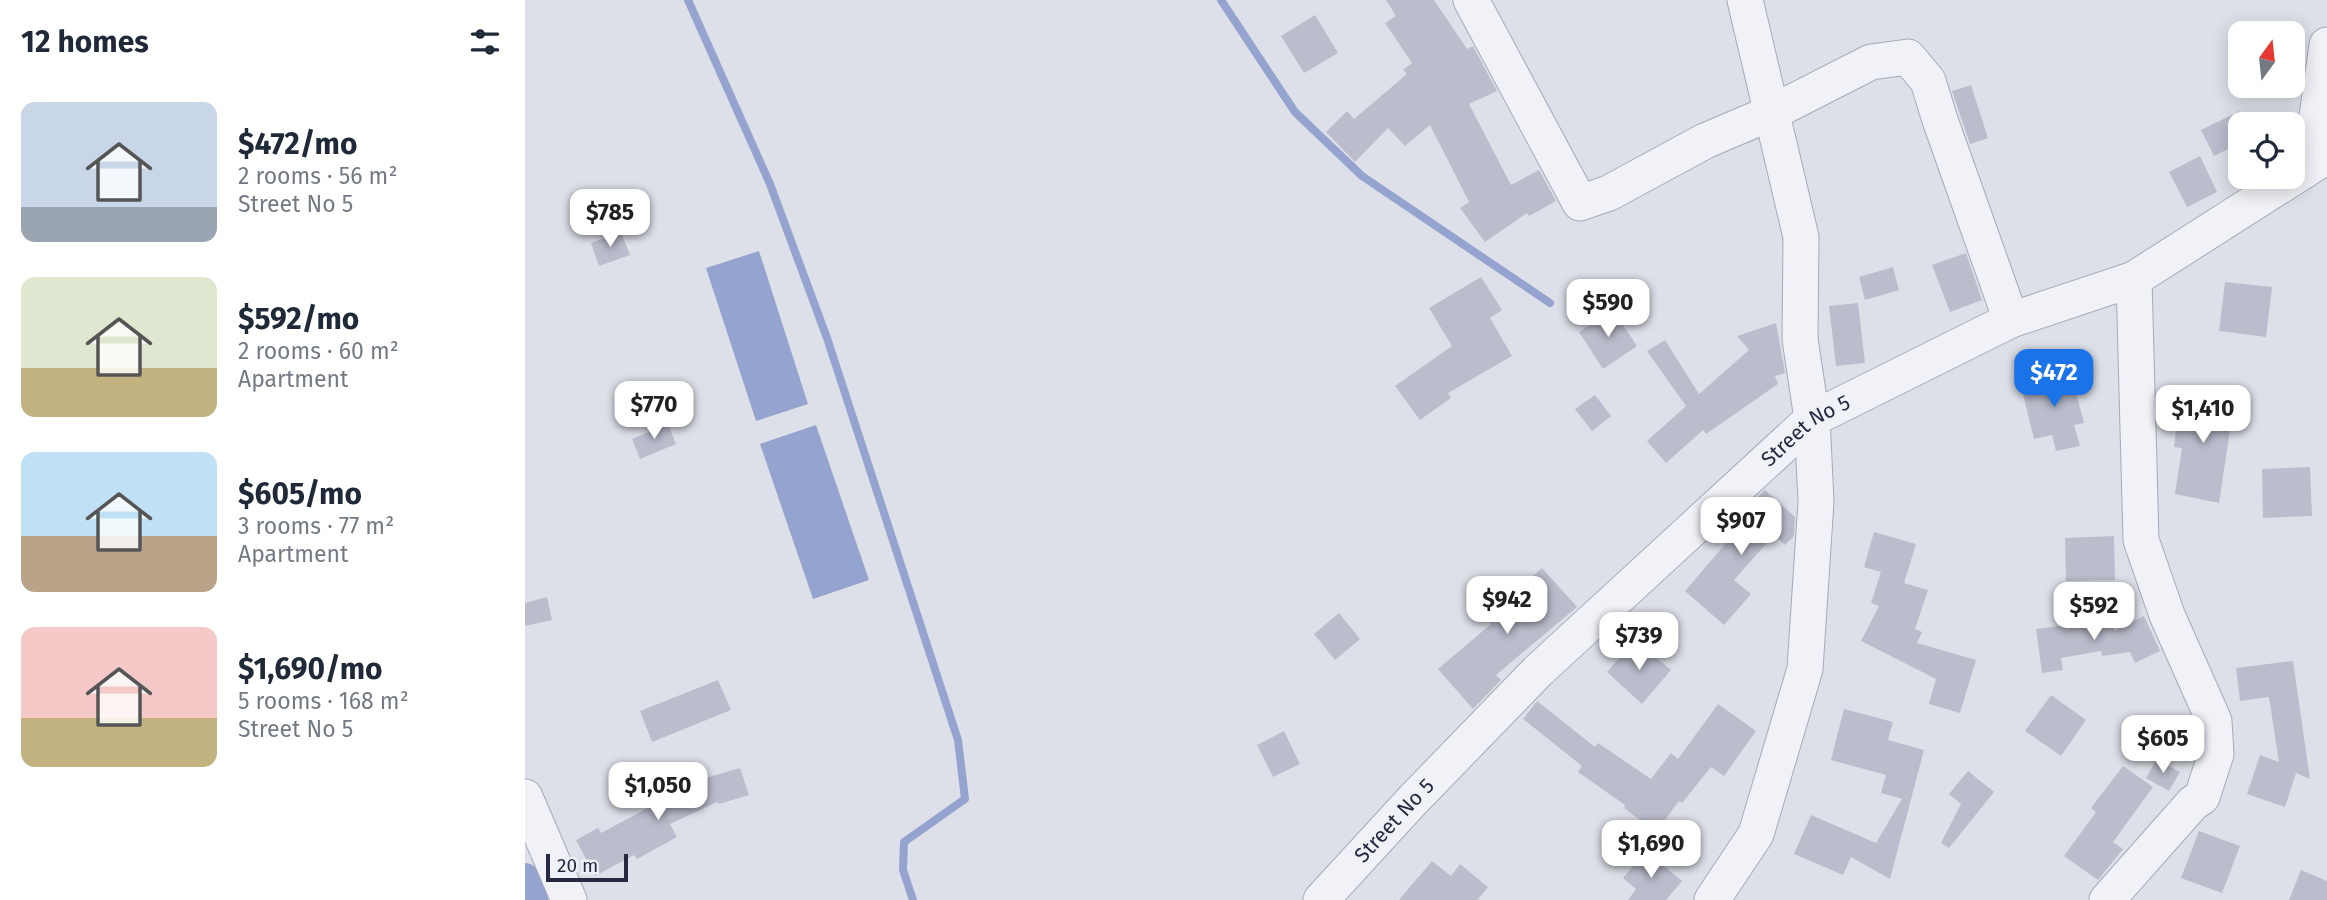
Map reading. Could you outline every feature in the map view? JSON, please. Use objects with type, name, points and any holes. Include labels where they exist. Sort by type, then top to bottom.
[{"type":"street","points":[[1471,0],[1580,203],[1609,193],[1705,141],[1773,112],[1871,62],[1908,57],[1928,81],[2011,320]]},
{"type":"street","points":[[1712,900],[1756,834],[1805,669],[1816,501],[1812,419],[1800,339],[1801,237],[1745,0]]},
{"type":"street","points":[[2318,161],[2327,45]]},
{"type":"street","name":"Street No 5","points":[[1321,900],[1538,671],[1812,419],[2011,320],[2134,279],[2318,161]]},
{"type":"street","points":[[2107,900],[2193,803],[2202,797],[2216,754],[2214,721],[2167,615],[2141,540],[2134,279]]},
{"type":"street","points":[[525,797],[569,900]]},
{"type":"water","points":[[759,251],[808,404],[756,421],[706,268]]},
{"type":"water","points":[[816,425],[869,580],[813,599],[760,444]]},
{"type":"building","points":[[1386,0],[1434,0],[1467,49],[1473,46],[1497,91],[1469,104],[1511,185],[1539,170],[1556,201],[1529,216],[1527,213],[1485,242],[1460,208],[1469,202],[1430,125],[1405,146],[1388,128],[1355,162],[1326,132],[1347,111],[1354,119],[1407,74],[1403,70],[1412,63],[1385,23],[1396,16]]},
{"type":"building","points":[[1315,15],[1338,53],[1304,73],[1281,36]]},
{"type":"building","points":[[1971,85],[1988,138],[1970,144],[1952,91]]},
{"type":"building","points":[[2228,117],[2228,149],[2214,156],[2201,130]]},
{"type":"building","points":[[2200,156],[2217,192],[2187,207],[2169,172]]},
{"type":"building","points":[[621,232],[630,255],[599,266],[591,243]]},
{"type":"building","points":[[1966,253],[1982,300],[1950,312],[1932,265]]},
{"type":"building","points":[[1893,267],[1899,290],[1865,300],[1859,277]]},
{"type":"building","points":[[1481,277],[1502,310],[1490,318],[1512,356],[1448,393],[1451,398],[1420,420],[1395,386],[1452,346],[1429,308]]},
{"type":"building","points":[[2225,282],[2272,287],[2266,337],[2219,331]]},
{"type":"building","points":[[1858,303],[1865,363],[1836,366],[1829,306]]},
{"type":"building","points":[[1613,310],[1637,346],[1603,369],[1579,332]]},
{"type":"building","points":[[1776,323],[1785,373],[1775,376],[1778,384],[1706,434],[1703,430],[1666,463],[1647,441],[1686,406],[1647,351],[1665,340],[1699,394],[1749,350],[1737,336]]},
{"type":"building","points":[[2070,370],[2084,423],[2074,425],[2080,446],[2056,451],[2052,435],[2034,439],[2020,382]]},
{"type":"building","points":[[2197,391],[2231,395],[2229,410],[2233,410],[2219,503],[2175,494],[2182,448],[2174,447],[2179,403],[2195,405]]},
{"type":"building","points":[[1595,395],[1611,416],[1592,431],[1575,409]]},
{"type":"building","points":[[668,424],[676,444],[640,459],[632,439]]},
{"type":"building","points":[[2310,467],[2312,516],[2263,518],[2262,469]]},
{"type":"building","points":[[1765,490],[1795,517],[1794,536],[1785,545],[1774,535],[1734,580],[1751,594],[1724,625],[1685,591],[1751,514],[1745,509]]},
{"type":"building","points":[[1874,532],[1916,544],[1904,583],[1928,590],[1915,629],[1922,632],[1917,643],[1976,660],[1960,713],[1929,704],[1936,679],[1861,641],[1879,606],[1871,603],[1881,572],[1864,567]]},
{"type":"building","points":[[2114,536],[2115,580],[2066,581],[2065,538]]},
{"type":"building","points":[[1542,568],[1577,607],[1496,675],[1501,680],[1473,709],[1438,669],[1491,624],[1482,613],[1508,591],[1511,595]]},
{"type":"building","points":[[547,597],[552,620],[525,626],[525,603]]},
{"type":"building","points":[[1339,613],[1360,639],[1335,660],[1314,634]]},
{"type":"building","points":[[2144,616],[2160,651],[2135,663],[2130,652],[2102,656],[2101,651],[2061,658],[2063,670],[2042,673],[2036,629],[2090,622],[2091,628],[2113,624],[2114,631]]},
{"type":"building","points":[[1635,640],[1671,670],[1642,704],[1607,672]]},
{"type":"building","points":[[2293,661],[2310,779],[2296,773],[2285,807],[2247,794],[2260,755],[2279,762],[2269,697],[2240,701],[2236,668]]},
{"type":"building","points":[[718,680],[731,710],[652,742],[640,711]]},
{"type":"building","points":[[2051,695],[2086,720],[2061,756],[2025,731]]},
{"type":"building","points":[[1537,701],[1595,747],[1598,743],[1651,779],[1671,753],[1678,759],[1718,704],[1756,731],[1724,776],[1711,767],[1682,803],[1679,801],[1656,832],[1624,808],[1625,805],[1578,772],[1582,766],[1523,719]]},
{"type":"building","points":[[1844,709],[1893,722],[1888,740],[1924,750],[1890,879],[1851,857],[1843,875],[1794,854],[1811,815],[1876,843],[1902,799],[1881,793],[1886,775],[1831,760]]},
{"type":"building","points":[[1284,731],[1300,764],[1273,777],[1257,745]]},
{"type":"building","points":[[2157,759],[2180,772],[2169,791],[2146,778]]},
{"type":"building","points":[[2123,766],[2153,787],[2113,842],[2123,849],[2098,880],[2064,856],[2096,812],[2091,808]]},
{"type":"building","points":[[740,768],[749,795],[719,804],[717,802],[670,824],[677,837],[637,859],[634,855],[595,876],[576,840],[598,828],[601,833],[702,779]]},
{"type":"building","points":[[1968,771],[1994,792],[1949,848],[1941,843],[1961,804],[1949,794]]},
{"type":"building","points":[[2199,831],[2240,846],[2222,893],[2181,878]]},
{"type":"building","points":[[1646,851],[1682,881],[1666,900],[1628,900],[1636,889],[1623,878]]},
{"type":"building","points":[[1432,861],[1451,876],[1460,864],[1488,887],[1478,899],[1480,900],[1399,900]]},
{"type":"building","points":[[2301,870],[2327,881],[2327,900],[2289,900]]},
{"type":"waterway","points":[[688,0],[770,184],[827,338],[958,740],[965,799],[904,842],[903,870],[913,900]]},
{"type":"waterway","points":[[1221,0],[1295,112],[1362,176],[1550,303]]},
{"type":"waterway","points":[[525,877],[534,900]]}]
